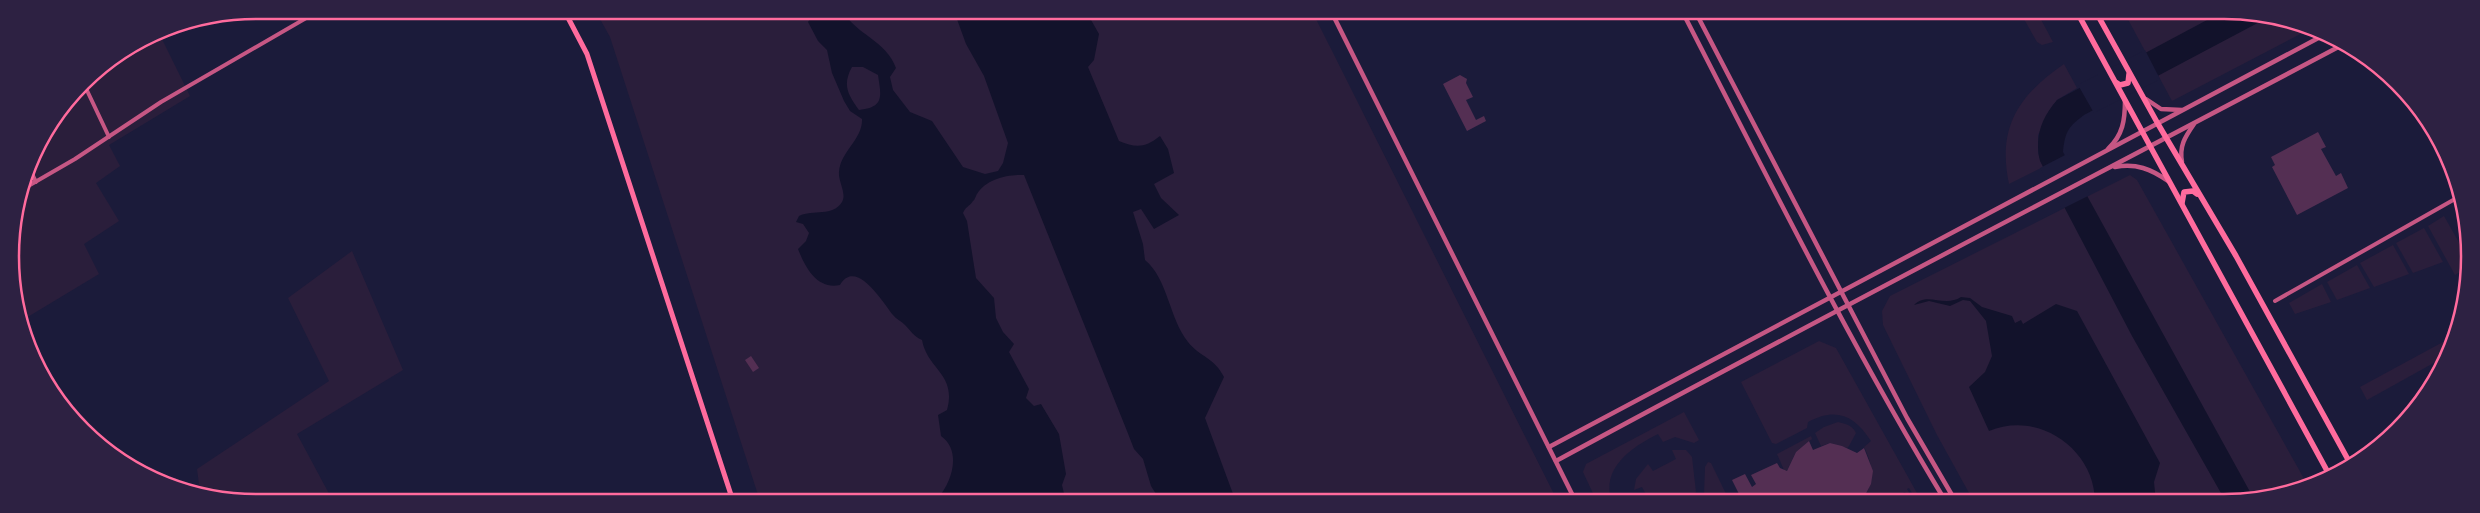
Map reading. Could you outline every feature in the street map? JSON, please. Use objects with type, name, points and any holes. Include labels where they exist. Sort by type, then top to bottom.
[{"type":"main road","points":[[569,19],[587,54],[732,494]]},
{"type":"main road","points":[[2081,19],[2327,471]]},
{"type":"main road","points":[[2100,19],[2142,97],[2241,265],[2348,459]]},
{"type":"main road","points":[[2115,82],[2120,85],[2128,83],[2130,73]]},
{"type":"main road","points":[[2182,203],[2184,192],[2194,191],[2199,195]]},
{"type":"street","points":[[30,185],[109,137],[161,102],[304,19]]},
{"type":"street","points":[[1335,19],[1572,494]]},
{"type":"street","points":[[1686,19],[1898,424],[1941,494]]},
{"type":"street","points":[[1699,19],[1846,304],[1907,418],[1951,494]]},
{"type":"street","points":[[1549,447],[2035,188],[2096,158],[2318,38]]},
{"type":"street","points":[[1556,461],[1846,304],[2109,169],[2336,47]]},
{"type":"street","points":[[87,90],[109,137]]},
{"type":"street","points":[[2142,97],[2161,109],[2186,109]]},
{"type":"street","points":[[2103,153],[2119,137],[2125,116],[2125,98]]},
{"type":"street","points":[[2184,168],[2181,155],[2183,140],[2195,123]]},
{"type":"street","points":[[2109,169],[2134,165],[2159,174],[2171,183]]},
{"type":"street","points":[[33,176],[36,182]]},
{"type":"street","points":[[2275,301],[2454,199]]},
{"type":"shaded area","points":[[600,19],[1316,19],[1554,494],[758,494],[610,37]]},
{"type":"shaded area","points":[[810,19],[849,19],[891,58],[896,68],[890,77],[893,90],[910,112],[932,121],[963,167],[985,174],[998,171],[1003,163],[1008,143],[984,76],[966,44],[957,19],[1091,19],[1099,34],[1094,60],[1088,67],[1119,141],[1140,146],[1150,143],[1160,136],[1168,149],[1174,173],[1154,184],[1161,198],[1179,215],[1154,229],[1141,209],[1133,212],[1143,244],[1145,260],[1159,277],[1176,322],[1188,342],[1212,362],[1224,377],[1205,418],[1233,494],[1156,494],[1151,486],[1143,459],[1134,449],[1024,175],[1018,175],[998,178],[986,185],[963,213],[967,221],[976,278],[994,298],[996,318],[1003,332],[1014,344],[1009,352],[1029,389],[1026,398],[1034,406],[1041,404],[1059,434],[1066,474],[1062,485],[1064,494],[941,494],[947,484],[953,467],[951,450],[941,436],[938,415],[947,410],[948,388],[940,372],[929,358],[922,340],[894,316],[869,285],[861,279],[854,276],[847,278],[840,285],[832,286],[818,281],[808,270],[798,249],[806,241],[809,233],[803,224],[796,222],[799,216],[833,210],[842,202],[844,195],[839,176],[840,165],[859,133],[862,119],[850,111],[844,101],[832,73],[827,50],[818,41],[808,22]],"holes":[[[852,67],[863,67],[878,75],[880,95],[877,103],[859,110],[849,95],[847,85],[847,79]]]},
{"type":"shaded area","points":[[2024,19],[2041,19],[2053,42],[2042,45],[2037,42]]},
{"type":"shaded area","points":[[2128,19],[2239,19],[2270,23],[2303,32],[2172,101]]},
{"type":"shaded area","points":[[2209,19],[2239,19],[2260,22],[2084,115],[2068,130],[2063,152],[2250,493],[2221,494],[2132,336],[2040,161],[2038,144],[2043,120],[2057,100]]},
{"type":"shaded area","points":[[162,39],[190,96],[109,145],[120,166],[96,183],[119,221],[84,244],[99,274],[27,317],[19,272],[19,241],[23,210],[31,180],[43,151],[59,124],[88,88],[124,59]]},
{"type":"shaded area","points":[[2064,64],[2077,88],[2057,100],[2038,135],[2038,153],[2043,167],[2009,184],[2006,146],[2009,129],[2015,114],[2035,88]]},
{"type":"shaded area","points":[[2130,175],[2137,180],[2305,480],[2270,490],[2239,494],[1970,494],[1937,435],[1883,325],[1882,311],[1890,296]]},
{"type":"shaded area","points":[[2444,216],[2461,246],[2461,272],[2455,275],[2428,226]]},
{"type":"shaded area","points":[[2424,228],[2443,262],[2413,273],[2396,243]]},
{"type":"shaded area","points":[[2393,245],[2409,274],[2374,287],[2360,263]]},
{"type":"shaded area","points":[[352,251],[403,370],[297,434],[329,494],[241,494],[199,487],[197,469],[329,381],[288,298]]},
{"type":"shaded area","points":[[2357,265],[2370,288],[2337,300],[2327,282]]},
{"type":"shaded area","points":[[2322,284],[2331,302],[2295,314],[2289,303]]},
{"type":"shaded area","points":[[1961,297],[1970,298],[1982,307],[2012,316],[2015,323],[2021,320],[2023,324],[2056,304],[2077,311],[2160,463],[2154,482],[2155,494],[2094,494],[2092,483],[2085,466],[2074,451],[2060,439],[2044,430],[2026,426],[2008,426],[1989,431],[1969,387],[1985,372],[1992,356],[1986,321],[1970,301],[1963,300],[1950,306],[1929,301],[1914,305],[1924,299],[1955,300]]},
{"type":"shaded area","points":[[2446,340],[2437,361],[2367,400],[2360,387]]},
{"type":"shaded area","points":[[1819,341],[1836,348],[1918,494],[1912,494],[1909,488],[1907,489],[1910,494],[1905,492],[1901,494],[1865,494],[1872,476],[1870,462],[1864,447],[1871,441],[1858,425],[1844,416],[1827,415],[1818,417],[1808,422],[1807,428],[1776,444],[1772,443],[1741,382]]},
{"type":"shaded area","points":[[1684,412],[1699,440],[1694,443],[1675,437],[1663,442],[1658,434],[1638,445],[1614,469],[1610,479],[1610,494],[1593,494],[1583,472],[1586,464]]},
{"type":"shaded area","points":[[1838,422],[1851,427],[1856,433],[1849,446],[1847,448],[1830,443],[1821,446],[1815,433],[1824,427]]},
{"type":"shaded area","points":[[1811,436],[1812,439],[1796,452],[1787,471],[1784,470],[1777,454]]},
{"type":"shaded area","points":[[1672,450],[1686,450],[1692,457],[1696,492],[1693,494],[1646,494],[1642,487],[1634,490],[1636,479],[1648,464],[1653,471],[1676,459]]},
{"type":"shaded area","points":[[1708,462],[1711,463],[1726,494],[1704,494],[1705,467]]},
{"type":"pier","points":[[2145,50],[2160,79],[2094,113],[2078,85]]},
{"type":"pier","points":[[2067,154],[2090,195],[2062,209],[2040,168]]},
{"type":"building","points":[[1460,75],[1467,79],[1466,83],[1473,97],[1466,100],[1476,120],[1484,116],[1486,121],[1467,131],[1443,84]]},
{"type":"building","points":[[2318,132],[2326,147],[2321,149],[2336,176],[2341,173],[2348,188],[2297,215],[2272,167],[2275,165],[2271,157]]},
{"type":"building","points":[[751,356],[759,368],[753,372],[745,360]]},
{"type":"building","points":[[1809,441],[1813,450],[1830,443],[1857,453],[1864,448],[1873,471],[1871,484],[1866,494],[1739,494],[1732,480],[1745,474],[1752,487],[1756,484],[1751,475],[1777,463],[1780,468],[1787,471],[1796,452]]}]
